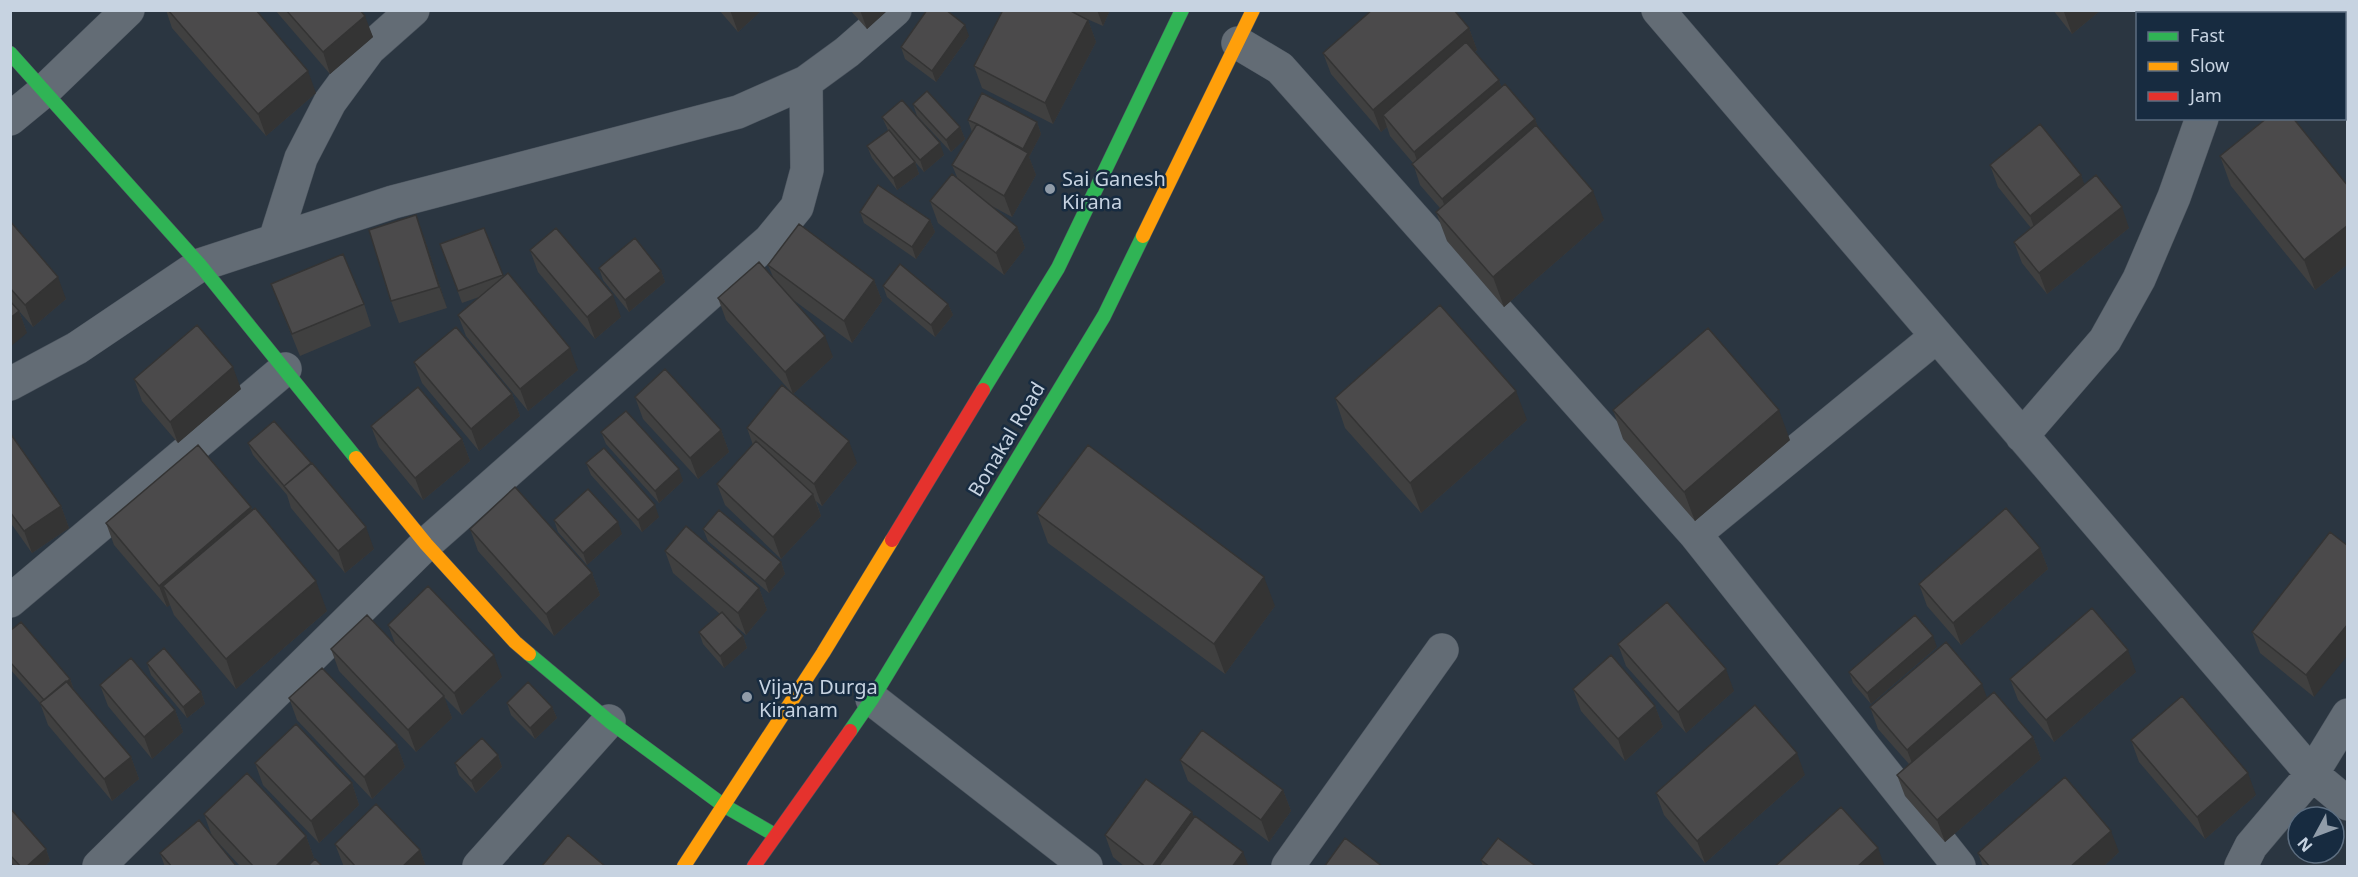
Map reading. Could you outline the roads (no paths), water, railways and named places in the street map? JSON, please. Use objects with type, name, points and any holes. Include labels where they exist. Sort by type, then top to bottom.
[{"type":"main road","points":[[684,867],[829,643],[1058,268],[1182,10]]},
{"type":"main road","name":"Bonakal Road","points":[[754,867],[872,699],[1104,316],[1253,10]]},
{"type":"main road","points":[[10,53],[200,265],[426,544],[515,642],[609,721],[723,805],[775,835]]},
{"type":"street","points":[[10,119],[44,91],[128,10]]},
{"type":"street","points":[[275,240],[301,158],[330,102],[369,50],[413,10]]},
{"type":"street","points":[[10,384],[77,348],[200,265],[393,202],[738,112],[806,82],[847,52],[895,10]]},
{"type":"street","points":[[1658,10],[2312,774],[2348,804]]},
{"type":"street","points":[[1238,43],[1280,68],[1695,534],[1959,867]]},
{"type":"street","points":[[99,867],[426,544],[770,240],[797,207],[807,170],[806,82]]},
{"type":"street","points":[[2022,436],[2105,340],[2139,279],[2174,196],[2201,120]]},
{"type":"street","points":[[1695,534],[1937,336]]},
{"type":"street","points":[[10,601],[285,369]]},
{"type":"street","points":[[1288,867],[1442,650]]},
{"type":"street","points":[[872,699],[1086,867]]},
{"type":"street","points":[[2241,867],[2251,846],[2312,774],[2348,715]]},
{"type":"street","points":[[479,867],[609,721]]},
{"type":"place","name":"Sai Ganesh Kirana","points":[[1050,189]]},
{"type":"place","name":"Vijaya Durga Kiranam","points":[[747,697]]}]
